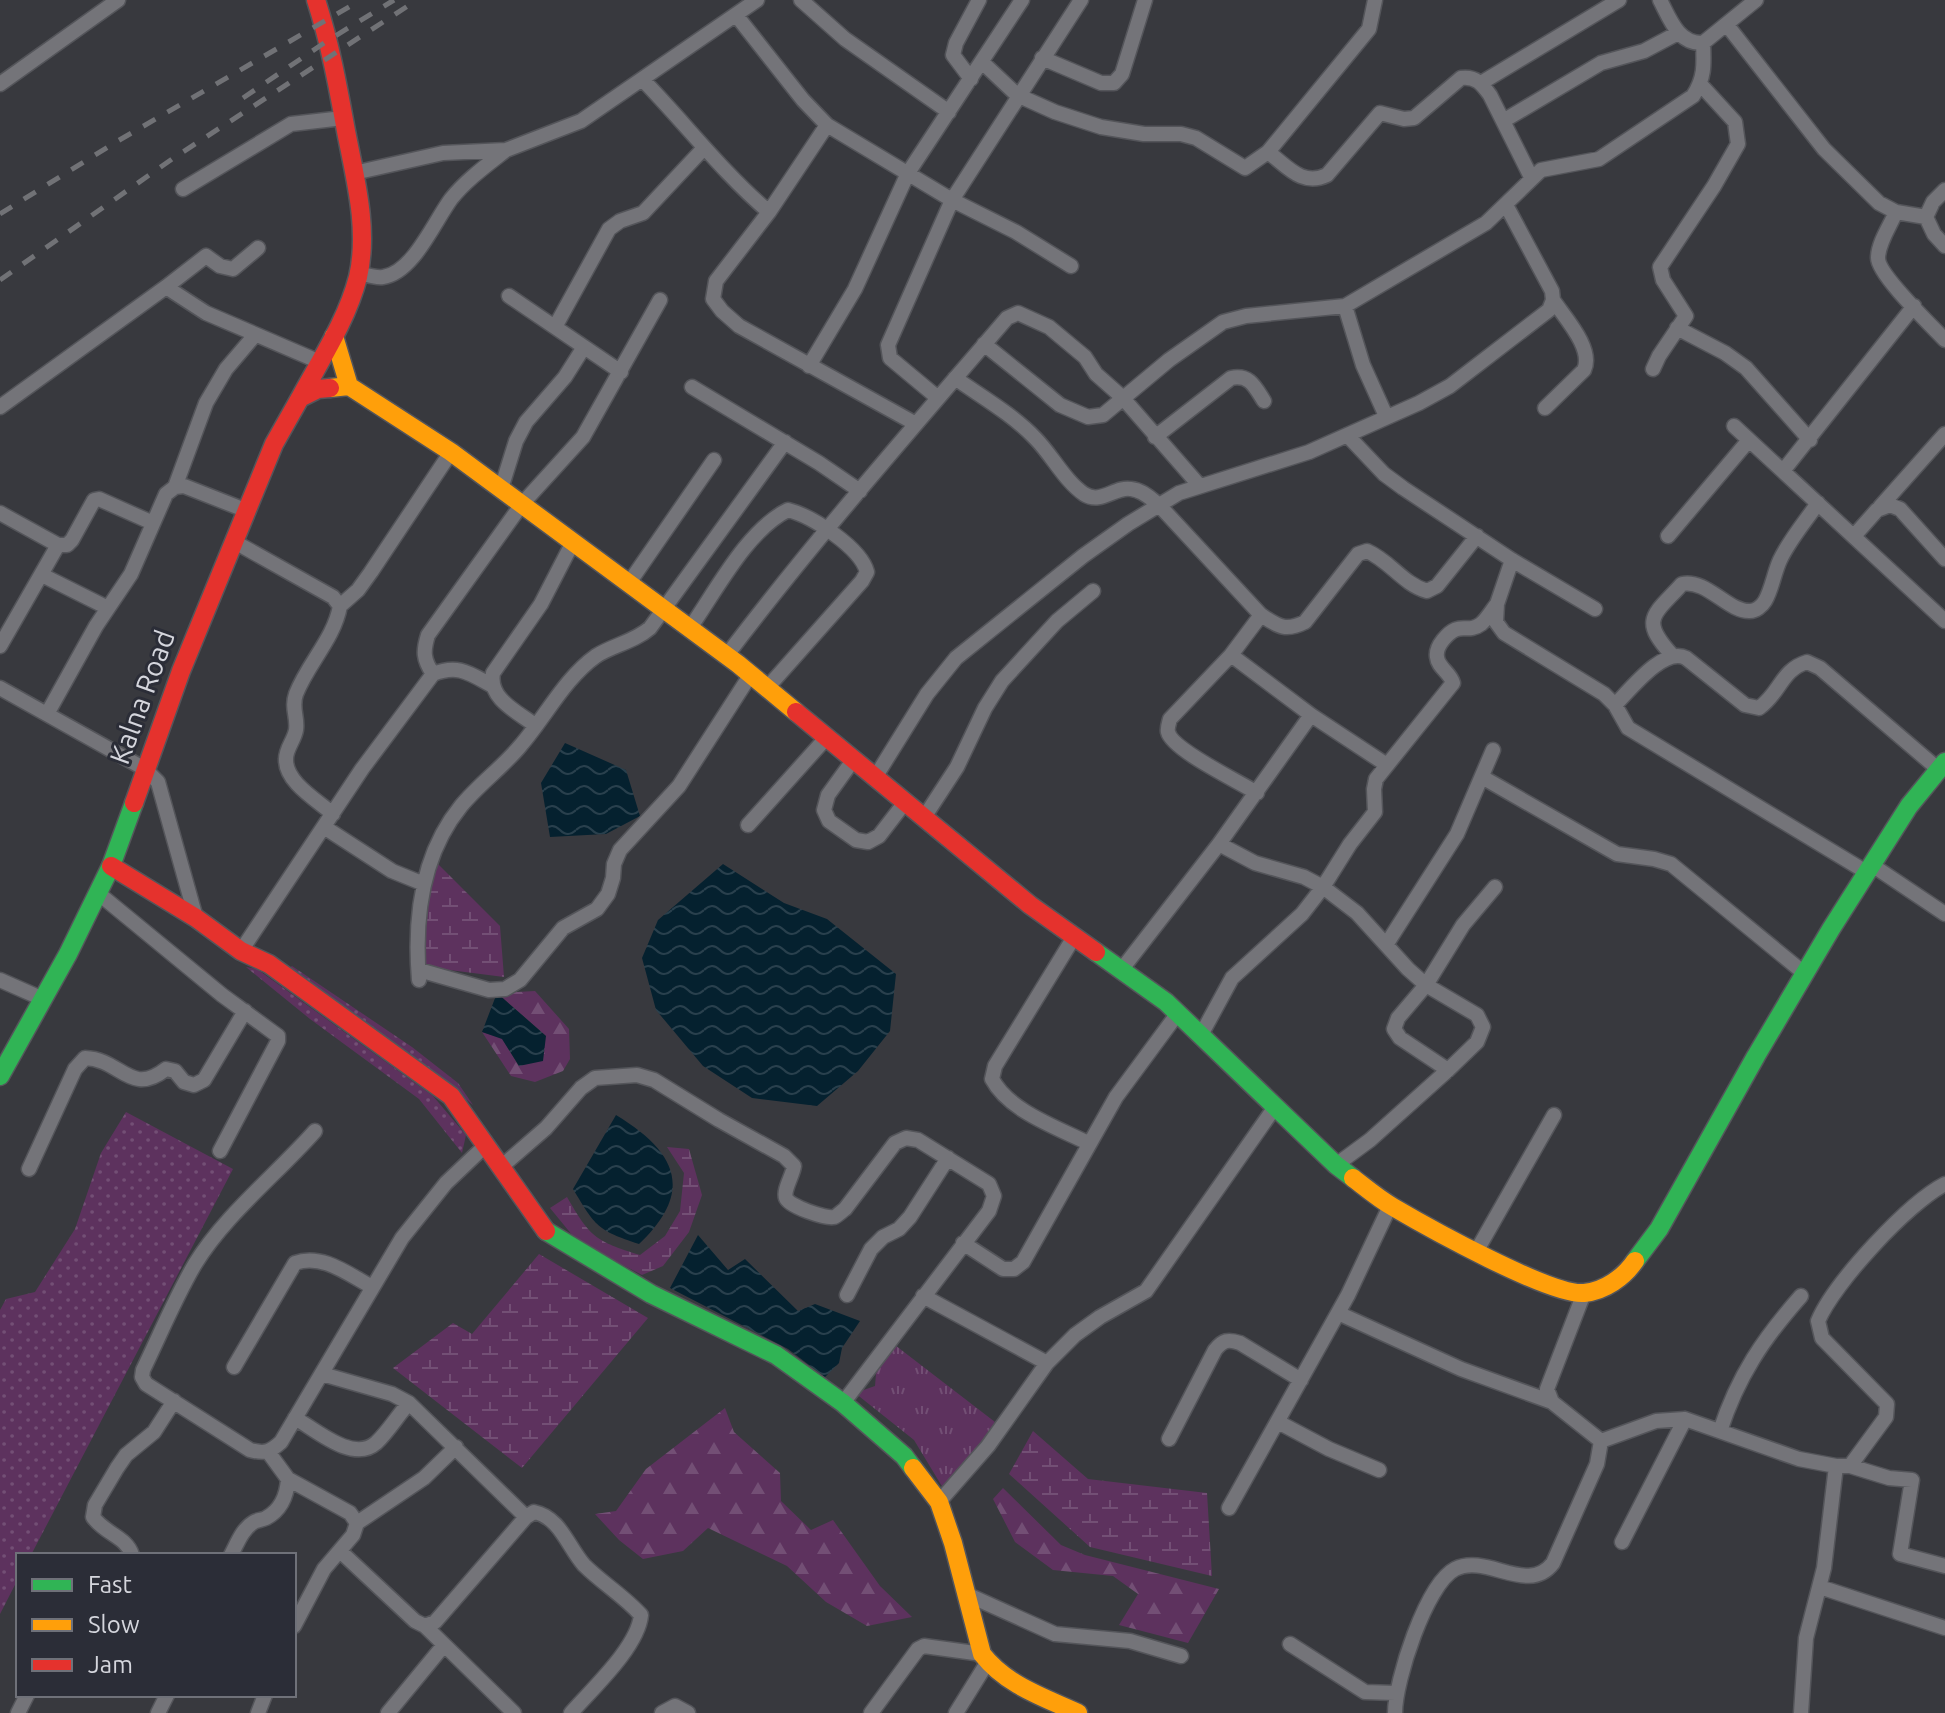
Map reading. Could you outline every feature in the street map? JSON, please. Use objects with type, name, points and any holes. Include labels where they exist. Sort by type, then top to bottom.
[{"type":"main road","name":"Kalna Road","points":[[0,1076],[111,866],[181,671],[245,510],[274,444],[334,336],[359,273],[362,241],[354,173],[331,54],[316,0]]},
{"type":"main road","points":[[334,336],[349,386]]},
{"type":"main road","points":[[300,398],[318,389],[349,386],[451,452],[727,655],[1030,905],[1122,969],[1178,1013],[1336,1165],[1390,1206],[1476,1252],[1541,1282],[1584,1293],[1609,1285],[1626,1274],[1659,1229],[1766,1035],[1870,869],[1942,765]]},
{"type":"main road","points":[[111,866],[196,918],[241,951],[269,964],[451,1096],[548,1234],[651,1294],[776,1355],[843,1403],[904,1456],[939,1502],[984,1658],[1021,1685],[1078,1713]]},
{"type":"street","points":[[0,84],[118,0]]},
{"type":"street","points":[[359,273],[380,278],[393,275],[408,263],[465,183],[506,150],[581,121],[757,0]]},
{"type":"street","points":[[801,0],[845,39],[949,112]]},
{"type":"street","points":[[971,79],[953,55],[956,43],[979,0]]},
{"type":"street","points":[[809,366],[855,289],[908,173],[1022,0]]},
{"type":"street","points":[[938,398],[890,358],[888,345],[952,200],[1081,0]]},
{"type":"street","points":[[1042,58],[1101,83],[1114,83],[1122,74],[1145,0]]},
{"type":"street","points":[[982,62],[1017,95],[1078,121],[1144,134],[1181,134],[1196,138],[1245,168],[1268,152],[1369,29],[1375,0]]},
{"type":"street","points":[[1481,83],[1619,0]]},
{"type":"street","points":[[1660,0],[1678,33],[1693,44],[1703,43],[1756,0]]},
{"type":"street","points":[[736,15],[803,100],[827,125],[1071,266]]},
{"type":"street","points":[[1727,25],[1824,149],[1879,203],[1896,212],[1926,217]]},
{"type":"street","points":[[1503,121],[1601,63],[1644,51],[1678,33]]},
{"type":"street","points":[[984,344],[1060,405],[1088,417],[1103,415],[1169,360],[1223,322],[1246,316],[1345,306],[1486,223],[1531,177],[1553,166],[1587,163],[1613,151],[1693,96],[1705,73],[1703,43]]},
{"type":"street","points":[[1268,152],[1302,177],[1316,180],[1327,175],[1380,113],[1404,119],[1414,118],[1461,78],[1472,78],[1481,83],[1531,177]]},
{"type":"street","points":[[642,79],[687,125],[737,185],[769,212]]},
{"type":"street","points":[[1653,369],[1686,314],[1663,280],[1660,267],[1738,144],[1735,122],[1701,85]]},
{"type":"street","points":[[183,189],[291,124],[343,118]]},
{"type":"street","points":[[827,125],[769,212],[716,281],[713,299],[739,326],[916,424]]},
{"type":"street","points":[[555,327],[609,229],[620,221],[643,213],[704,148]]},
{"type":"street","points":[[354,173],[443,153],[506,150]]},
{"type":"street","points":[[1926,217],[1933,202],[1945,190]]},
{"type":"street","points":[[1506,205],[1552,291],[1553,300],[1583,347],[1587,362],[1584,370],[1545,408]]},
{"type":"street","points":[[1896,212],[1880,248],[1879,265],[1945,340]]},
{"type":"street","points":[[1926,217],[1934,234],[1945,246]]},
{"type":"street","points":[[0,407],[206,256],[220,266],[233,269],[258,248]]},
{"type":"street","points":[[166,287],[206,313],[320,362]]},
{"type":"street","points":[[509,296],[621,372]]},
{"type":"street","points":[[433,674],[425,662],[423,650],[428,635],[522,504],[583,437],[660,300]]},
{"type":"street","points":[[876,776],[927,694],[956,658],[1083,556],[1158,504],[1199,485],[1309,452],[1450,386],[1549,310],[1553,300]]},
{"type":"street","points":[[1345,306],[1363,365],[1386,416]]},
{"type":"street","points":[[1783,471],[1914,306]]},
{"type":"street","points":[[727,655],[788,574],[984,344],[1007,318],[1018,313],[1029,316],[1072,344],[1199,485]]},
{"type":"street","points":[[1677,328],[1725,353],[1746,368],[1810,440]]},
{"type":"street","points":[[175,487],[206,403],[226,369],[255,335]]},
{"type":"street","points":[[501,489],[516,441],[526,422],[565,377],[584,347]]},
{"type":"street","points":[[1155,437],[1231,378],[1241,376],[1249,379],[1264,401]]},
{"type":"street","points":[[955,378],[1025,428],[1081,492],[1091,498],[1105,497],[1127,488],[1141,491],[1158,504],[1261,615],[1278,626],[1293,628],[1305,622],[1358,554],[1367,551],[1378,556],[1415,588],[1427,591],[1437,586],[1477,536]]},
{"type":"street","points":[[692,387],[860,491]]},
{"type":"street","points":[[1734,426],[1945,621]]},
{"type":"street","points":[[1854,536],[1945,434]]},
{"type":"street","points":[[1347,435],[1384,474],[1512,560],[1595,609]]},
{"type":"street","points":[[1668,536],[1749,440]]},
{"type":"street","points":[[751,674],[679,786],[620,850],[608,894],[597,909],[563,928],[520,980],[505,989],[489,990],[419,975],[416,939],[420,898],[442,836],[461,806],[494,776],[575,675],[597,656],[637,638],[650,628],[785,442]]},
{"type":"street","points":[[333,814],[291,778],[285,763],[287,750],[295,735],[297,721],[292,708],[296,693],[337,622],[340,606],[358,590],[371,572],[451,452]]},
{"type":"street","points":[[629,583],[714,460]]},
{"type":"street","points":[[47,714],[131,574],[166,494],[175,487],[184,486],[245,510]]},
{"type":"street","points":[[0,513],[58,545],[67,545],[72,540],[94,500],[99,499],[153,523]]},
{"type":"street","points":[[1818,503],[1788,544],[1764,602],[1757,609],[1745,611],[1693,583],[1682,584],[1655,614],[1652,623],[1655,637],[1672,655],[1686,658],[1745,705],[1759,708],[1769,701],[1793,667],[1807,662],[1820,668],[1942,765]]},
{"type":"street","points":[[1877,510],[1890,505],[1900,509],[1945,559]]},
{"type":"street","points":[[690,628],[745,548],[777,515],[788,510],[801,513],[827,530],[864,561],[867,572],[767,688]]},
{"type":"street","points":[[233,541],[333,597],[340,606]]},
{"type":"street","points":[[536,726],[496,696],[491,685],[493,673],[541,604],[573,542]]},
{"type":"street","points":[[0,646],[58,545]]},
{"type":"street","points":[[1512,560],[1497,604],[1496,622],[1504,633],[1604,694],[1615,705],[1628,728],[1945,914]]},
{"type":"street","points":[[42,575],[108,608]]},
{"type":"street","points":[[925,816],[957,767],[985,708],[1002,681],[1057,621],[1093,591]]},
{"type":"street","points":[[1201,1035],[1232,978],[1302,914],[1375,812],[1376,779],[1453,683],[1451,675],[1436,656],[1439,646],[1451,630],[1474,628],[1483,623],[1497,604]]},
{"type":"street","points":[[1257,793],[1208,766],[1172,740],[1167,730],[1170,719],[1231,655],[1261,615]]},
{"type":"street","points":[[1231,655],[1311,715],[1387,765]]},
{"type":"street","points":[[1615,705],[1661,660],[1672,655]]},
{"type":"street","points":[[241,951],[333,814],[433,674],[448,668],[461,670],[491,685]]},
{"type":"street","points":[[0,688],[145,769],[158,782],[196,918]]},
{"type":"street","points":[[1122,969],[1257,793],[1311,715]]},
{"type":"street","points":[[748,825],[827,737]]},
{"type":"street","points":[[1386,945],[1420,888],[1445,855],[1493,750]]},
{"type":"street","points":[[854,759],[828,795],[824,810],[829,821],[856,840],[868,842],[879,836],[906,801]]},
{"type":"street","points":[[1482,777],[1617,854],[1671,864],[1804,973]]},
{"type":"street","points":[[324,827],[379,864],[424,884]]},
{"type":"street","points":[[1219,844],[1255,863],[1289,871],[1323,887],[1357,913],[1426,985],[1477,1015],[1483,1027],[1477,1042],[1448,1070],[1370,1140],[1336,1165]]},
{"type":"street","points":[[1448,1070],[1400,1038],[1394,1029],[1398,1018],[1426,985],[1463,925],[1495,887]]},
{"type":"street","points":[[98,893],[222,995],[274,1030],[278,1036],[220,1151]]},
{"type":"street","points":[[1074,937],[995,1066],[992,1079],[1000,1094],[1088,1143]]},
{"type":"street","points":[[0,980],[43,999]]},
{"type":"street","points":[[29,1169],[75,1069],[85,1058],[101,1059],[132,1079],[145,1081],[166,1069],[175,1071],[184,1082],[194,1085],[204,1080],[245,1011]]},
{"type":"street","points":[[963,1243],[1003,1269],[1014,1269],[1023,1262],[1116,1097],[1178,1013]]},
{"type":"street","points":[[501,1167],[546,1128],[581,1088],[595,1078],[637,1075],[654,1080],[784,1156],[794,1166],[785,1195],[787,1200],[825,1217],[836,1217],[845,1209],[895,1143],[906,1138],[918,1140],[989,1184],[994,1196],[989,1211],[843,1403]]},
{"type":"street","points":[[939,1502],[988,1446],[1047,1363],[1075,1335],[1146,1291],[1275,1107]]},
{"type":"street","points":[[1476,1252],[1554,1115]]},
{"type":"street","points":[[315,1131],[279,1172],[240,1208],[196,1264],[142,1377],[146,1384],[250,1450],[269,1453],[288,1479],[350,1513],[357,1523]]},
{"type":"street","points":[[269,1453],[281,1442],[402,1238],[446,1183],[486,1145]]},
{"type":"street","points":[[847,1295],[871,1249],[910,1217],[948,1158]]},
{"type":"street","points":[[1801,1713],[1806,1638],[1820,1587],[1843,1466],[1886,1417],[1887,1404],[1822,1338],[1818,1321],[1869,1250],[1910,1209],[1945,1184]]},
{"type":"street","points":[[1229,1508],[1338,1313],[1390,1206]]},
{"type":"street","points":[[234,1367],[295,1263],[309,1258],[320,1260],[372,1287]]},
{"type":"street","points":[[1552,1402],[1547,1389],[1550,1378],[1584,1293]]},
{"type":"street","points":[[923,1296],[1047,1363]]},
{"type":"street","points":[[1720,1431],[1752,1357],[1801,1296]]},
{"type":"street","points":[[1338,1313],[1461,1369],[1552,1402],[1601,1441]]},
{"type":"street","points":[[1169,1439],[1222,1342],[1229,1339],[1240,1343],[1301,1380]]},
{"type":"street","points":[[322,1374],[392,1394],[409,1403],[526,1517]]},
{"type":"street","points":[[131,1553],[126,1542],[101,1528],[93,1517],[95,1505],[126,1455],[154,1432],[174,1401]]},
{"type":"street","points":[[295,1418],[344,1447],[364,1450],[376,1443],[409,1403]]},
{"type":"street","points":[[1601,1441],[1656,1421],[1685,1419],[1799,1459],[1912,1480],[1900,1554],[1945,1566]]},
{"type":"street","points":[[1622,1542],[1685,1419]]},
{"type":"street","points":[[1278,1422],[1329,1449],[1379,1470]]},
{"type":"street","points":[[1398,1712],[1395,1693],[1404,1660],[1438,1585],[1455,1569],[1474,1564],[1526,1576],[1547,1571],[1597,1464],[1601,1441]]},
{"type":"street","points":[[296,1622],[324,1569],[353,1535],[357,1523],[424,1478],[456,1447]]},
{"type":"street","points":[[232,1553],[242,1532],[278,1509],[287,1493],[288,1479]]},
{"type":"street","points":[[425,1626],[435,1622],[526,1517],[534,1512],[543,1514],[554,1522],[582,1562],[641,1615],[640,1627],[619,1658],[571,1713]]},
{"type":"street","points":[[340,1551],[415,1621],[425,1626],[514,1713]]},
{"type":"street","points":[[1820,1587],[1945,1628]]},
{"type":"street","points":[[966,1594],[1055,1634],[1130,1641],[1181,1656]]},
{"type":"street","points":[[1290,1644],[1365,1692],[1395,1693]]},
{"type":"street","points":[[388,1713],[444,1645]]},
{"type":"street","points":[[871,1713],[918,1649],[924,1646],[984,1658],[956,1713]]},
{"type":"street","points":[[662,1713],[675,1706],[688,1713]]},
{"type":"green space","points":[[438,864],[500,926],[504,977],[426,967],[425,905]]},
{"type":"green space","points":[[292,966],[412,1047],[458,1083],[473,1105],[406,1052],[288,969]]},
{"type":"green space","points":[[246,967],[257,969],[433,1096],[466,1135],[462,1153],[419,1099],[310,1019]]},
{"type":"green space","points":[[535,991],[569,1029],[570,1059],[563,1071],[535,1082],[511,1076],[482,1032],[502,1038],[519,1066],[546,1036],[497,993]]},
{"type":"green space","points":[[126,1112],[233,1169],[32,1553],[16,1553],[16,1583],[0,1614],[0,1310],[6,1299],[35,1292],[75,1229],[101,1153]]},
{"type":"green space","points":[[667,1147],[689,1149],[702,1195],[689,1232],[663,1266],[642,1275],[577,1241],[550,1208],[567,1197],[595,1236],[640,1255],[665,1236],[680,1211],[684,1173]]},
{"type":"green space","points":[[539,1254],[648,1318],[522,1468],[393,1368],[453,1323],[472,1334]]},
{"type":"green space","points":[[891,1342],[995,1422],[969,1461],[943,1488],[914,1440],[855,1393],[875,1386],[877,1362]]},
{"type":"green space","points":[[725,1408],[734,1432],[780,1473],[781,1501],[811,1530],[833,1520],[880,1586],[912,1617],[867,1626],[826,1602],[787,1566],[708,1528],[683,1551],[643,1559],[619,1540],[595,1514],[616,1511],[646,1469]]},
{"type":"green space","points":[[1033,1431],[1088,1479],[1207,1493],[1212,1576],[1090,1547],[1009,1474]]},
{"type":"green space","points":[[1003,1488],[1061,1545],[1085,1555],[1219,1589],[1188,1643],[1119,1625],[1138,1594],[1113,1576],[1053,1570],[1015,1542],[993,1499]]},
{"type":"water","points":[[565,743],[626,770],[640,816],[606,834],[550,837],[541,783]]},
{"type":"water","points":[[723,864],[784,903],[827,919],[896,974],[890,1031],[858,1071],[817,1106],[752,1098],[703,1066],[656,1010],[642,958],[658,920]]},
{"type":"water","points":[[497,993],[546,1036],[543,1061],[519,1066],[502,1039],[482,1032]]},
{"type":"water","points":[[616,1115],[653,1143],[665,1158],[671,1174],[672,1190],[668,1207],[657,1225],[639,1244],[599,1226],[573,1189]]},
{"type":"water","points":[[698,1235],[728,1270],[745,1259],[798,1311],[815,1304],[860,1321],[842,1348],[839,1363],[825,1377],[788,1349],[670,1288]]},
{"type":"railway","points":[[0,214],[116,142],[361,0]]},
{"type":"railway","points":[[243,98],[394,0]]},
{"type":"railway","points":[[0,280],[172,159],[417,0]]},
{"type":"traffic: fast","points":[[1635,1261],[1659,1229],[1831,929],[1909,806],[1945,762]]},
{"type":"traffic: fast","points":[[0,1076],[68,954],[111,866],[134,803]]},
{"type":"traffic: fast","points":[[1096,952],[1166,1002],[1353,1178]]},
{"type":"traffic: fast","points":[[546,1231],[651,1294],[776,1355],[843,1403],[904,1456],[913,1468]]},
{"type":"traffic: slow","points":[[334,336],[349,386]]},
{"type":"traffic: slow","points":[[330,388],[349,386],[451,452],[738,664],[796,712]]},
{"type":"traffic: slow","points":[[1353,1178],[1388,1204],[1460,1244],[1545,1284],[1568,1291],[1592,1292],[1606,1286],[1620,1278],[1635,1261]]},
{"type":"traffic: slow","points":[[913,1468],[939,1502],[982,1654],[1014,1682],[1078,1713]]},
{"type":"traffic: jam","points":[[300,398],[347,309],[358,277],[362,241],[360,204],[353,167],[333,65],[316,0]]},
{"type":"traffic: jam","points":[[134,803],[181,671],[274,444],[300,398],[318,389],[330,388]]},
{"type":"traffic: jam","points":[[796,712],[1030,905],[1096,952]]},
{"type":"traffic: jam","points":[[111,866],[196,918],[241,951],[269,964],[451,1096],[546,1231]]}]
